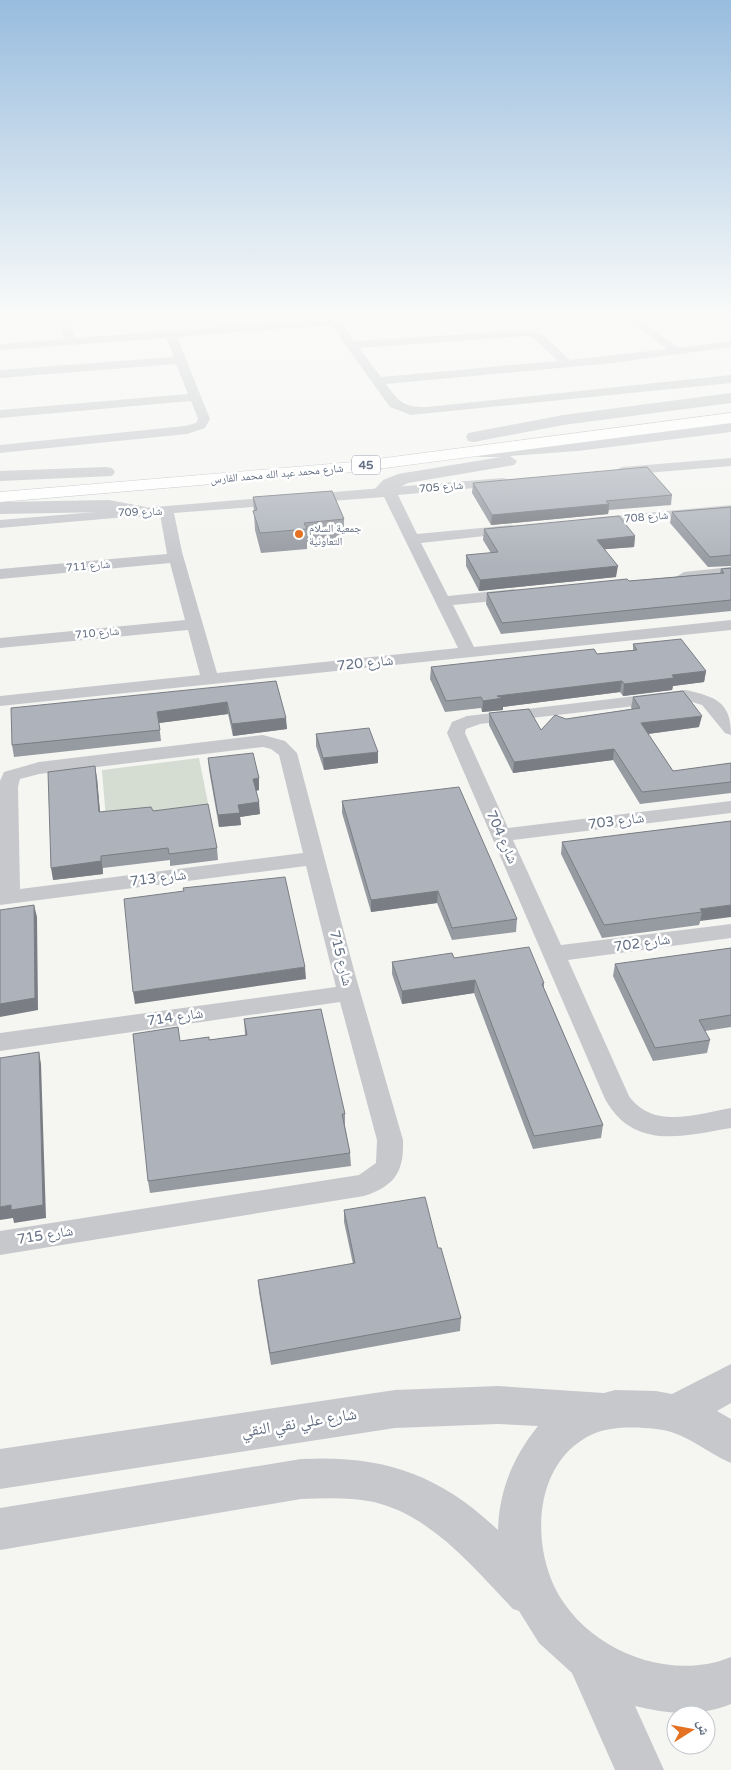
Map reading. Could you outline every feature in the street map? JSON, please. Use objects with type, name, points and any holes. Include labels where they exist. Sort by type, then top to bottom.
[{"type":"main road","points":[[417,442],[474,437],[731,406]]},
{"type":"main road","name":"شارع محمد عبد الله محمد الفارس","points":[[0,482],[104,481],[278,475],[433,458],[731,418]]},
{"type":"main road","name":"شارع محمد عبد الله محمد الفارس","points":[[0,497],[104,481],[155,467]]},
{"type":"street","points":[[0,414],[143,402]]},
{"type":"street","points":[[0,448],[195,428],[204,422],[197,402]]},
{"type":"street","points":[[394,402],[398,407],[419,412],[517,402]]},
{"type":"street","points":[[474,437],[563,420],[704,402]]},
{"type":"street","points":[[433,458],[588,444],[731,427]]},
{"type":"street","points":[[385,492],[389,484],[407,484],[588,444]]},
{"type":"street","points":[[604,473],[731,462]]},
{"type":"street","points":[[0,476],[104,481]]},
{"type":"street","name":"شارع 705","points":[[407,484],[517,480]]},
{"type":"street","points":[[0,504],[70,497],[104,481]]},
{"type":"street","points":[[166,509],[385,492]]},
{"type":"street","points":[[385,492],[412,539],[468,652]]},
{"type":"street","points":[[0,508],[100,506],[139,511]]},
{"type":"street","name":"شارع 709","points":[[0,524],[166,509],[176,558],[210,679]]},
{"type":"street","name":"شارع 708","points":[[576,523],[731,509]]},
{"type":"street","points":[[412,539],[528,528]]},
{"type":"street","name":"شارع 711","points":[[0,574],[176,558]]},
{"type":"street","points":[[673,578],[731,572]]},
{"type":"street","points":[[442,601],[529,592]]},
{"type":"street","name":"شارع 710","points":[[0,643],[194,624]]},
{"type":"street","name":"شارع 720","points":[[0,701],[731,625]]},
{"type":"street","name":"شارع 704","points":[[731,728],[708,701],[686,695],[467,721],[458,726],[456,733],[618,1099],[630,1115],[647,1124],[668,1128],[731,1118]]},
{"type":"street","name":"شارع 715","points":[[0,1243],[364,1185],[384,1174],[391,1162],[390,1140],[288,753],[278,744],[262,741],[39,768],[11,776],[8,787],[4,897]]},
{"type":"street","name":"شارع 703","points":[[501,835],[731,807]]},
{"type":"street","name":"شارع 713","points":[[4,897],[316,858]]},
{"type":"street","name":"شارع 702","points":[[553,954],[731,931]]},
{"type":"street","name":"شارع 714","points":[[0,1042],[350,993]]},
{"type":"street","points":[[676,1413],[731,1382]]},
{"type":"street","name":"شارع علي نقي النقي","points":[[0,1470],[395,1409],[498,1406],[601,1411]]},
{"type":"street","points":[[538,1603],[521,1561],[517,1520],[524,1482],[542,1450],[568,1426],[601,1411],[638,1407],[676,1413],[716,1430],[731,1442]]},
{"type":"street","points":[[0,1528],[330,1476],[386,1483],[412,1493],[437,1507],[483,1546],[538,1603],[560,1634],[590,1660],[634,1683],[682,1690],[731,1680]]},
{"type":"street","points":[[590,1660],[640,1770]]},
{"type":"shaded area","points":[[199,758],[209,808],[106,820],[102,770]]},
{"type":"building","points":[[647,467],[672,495],[606,501],[609,504],[492,515],[473,483]]},
{"type":"building","points":[[332,491],[344,519],[304,523],[307,529],[260,533],[253,511],[257,510],[253,497]]},
{"type":"building","points":[[731,507],[731,555],[710,557],[672,512]]},
{"type":"building","points":[[619,516],[635,536],[597,540],[618,566],[480,580],[466,555],[498,552],[484,529]]},
{"type":"building","points":[[731,568],[731,600],[502,623],[487,593],[627,579],[629,581],[724,573],[721,569]]},
{"type":"building","points":[[681,639],[706,671],[672,675],[674,678],[624,684],[622,681],[497,696],[503,698],[483,701],[481,697],[446,701],[431,667],[594,649],[597,654],[637,650],[633,644]]},
{"type":"building","points":[[276,681],[286,718],[232,724],[227,702],[157,712],[160,730],[12,745],[11,708]]},
{"type":"building","points":[[683,691],[702,716],[641,723],[673,771],[731,763],[731,782],[642,792],[614,749],[514,762],[489,713],[529,709],[541,730],[555,715],[566,719],[640,708],[633,697]]},
{"type":"building","points":[[369,728],[378,752],[323,758],[316,734]]},
{"type":"building","points":[[253,753],[259,778],[253,779],[259,802],[238,805],[240,813],[218,815],[208,758]]},
{"type":"building","points":[[95,766],[99,812],[151,807],[153,811],[208,804],[217,848],[169,854],[168,848],[101,856],[101,861],[51,868],[48,772]]},
{"type":"building","points":[[459,787],[517,919],[452,928],[438,891],[371,900],[342,801]]},
{"type":"building","points":[[731,821],[731,905],[700,909],[702,912],[604,925],[562,842]]},
{"type":"building","points":[[285,877],[305,967],[133,992],[124,899],[184,891],[183,888]]},
{"type":"building","points":[[34,905],[35,998],[0,1004],[0,910]]},
{"type":"building","points":[[529,947],[544,983],[542,984],[603,1125],[534,1136],[475,980],[402,991],[392,962],[452,953],[454,958]]},
{"type":"building","points":[[731,948],[731,1015],[699,1020],[710,1040],[655,1048],[615,964]]},
{"type":"building","points":[[321,1009],[345,1114],[342,1114],[350,1153],[148,1181],[133,1034],[178,1027],[180,1041],[209,1037],[209,1040],[247,1035],[244,1019]]},
{"type":"building","points":[[39,1052],[43,1205],[11,1210],[11,1205],[0,1207],[0,1058]]},
{"type":"building","points":[[425,1197],[438,1248],[441,1248],[461,1318],[270,1353],[258,1280],[355,1263],[344,1210]]},
{"type":"place","name":"جمعية السلام التعاونية","points":[[299,534]]}]
